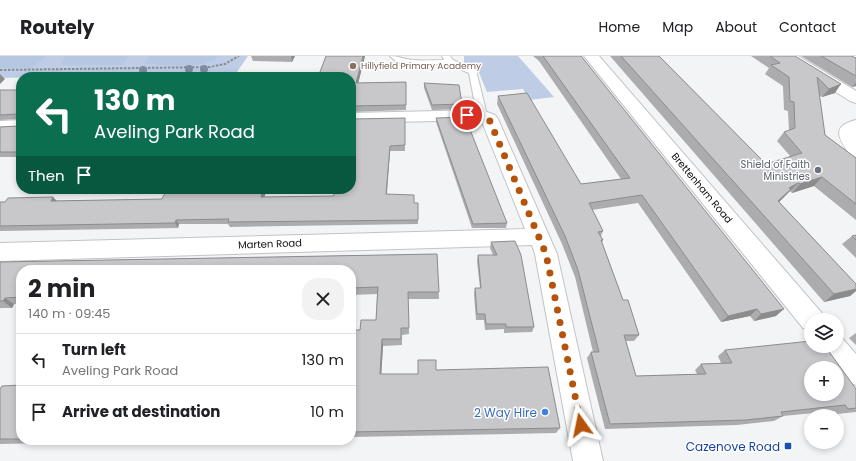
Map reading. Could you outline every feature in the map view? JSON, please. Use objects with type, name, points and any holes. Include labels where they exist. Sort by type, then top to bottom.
[{"type":"street","name":"Brettenham Road","points":[[591,56],[805,313]]},
{"type":"street","points":[[788,56],[856,98]]},
{"type":"street","points":[[356,118],[482,115],[489,119],[546,254],[588,461]]},
{"type":"street","points":[[856,124],[847,131],[847,138],[856,151]]},
{"type":"street","points":[[0,126],[16,125]]},
{"type":"street","name":"Marten Road","points":[[0,252],[539,236]]},
{"type":"street","points":[[839,353],[856,373]]},
{"type":"lane","points":[[394,56],[398,60],[409,62],[448,59],[473,72],[482,115]]},
{"type":"path","points":[[0,70],[210,67],[225,64],[239,56]]},
{"type":"shaded area","points":[[0,56],[248,56],[237,72],[16,72],[16,78],[0,78]]},
{"type":"shaded area","points":[[0,56],[46,57],[31,68],[0,68]]},
{"type":"shaded area","points":[[66,56],[128,56],[125,62],[120,65],[63,65],[61,61]]},
{"type":"shaded area","points":[[149,56],[219,56],[204,64],[184,66],[145,64]]},
{"type":"shaded area","points":[[464,56],[518,56],[554,97],[529,100],[523,89],[487,92],[475,63],[464,63]]},
{"type":"building","points":[[326,56],[363,56],[356,83],[356,72],[320,72]]},
{"type":"building","points":[[543,56],[581,56],[784,309],[761,314],[757,309],[728,316],[642,195],[589,203],[603,231],[598,232],[603,240],[601,240],[623,300],[628,300],[639,335],[624,335],[636,376],[706,374],[701,364],[732,363],[725,350],[804,342],[804,353],[830,353],[836,361],[804,361],[804,401],[844,401],[844,372],[856,389],[856,408],[848,409],[845,405],[804,409],[781,412],[783,416],[746,420],[610,424],[591,352],[599,352],[578,270],[565,236],[498,96],[527,93],[581,184],[630,178]]},
{"type":"building","points":[[621,56],[659,56],[766,164],[802,153],[784,132],[795,128],[794,102],[790,101],[789,77],[771,65],[780,63],[770,56],[795,56],[841,84],[829,89],[817,77],[825,135],[856,158],[856,204],[822,177],[800,184],[798,183],[789,188],[791,189],[778,201],[856,284],[856,289],[834,294]]},
{"type":"building","points":[[821,56],[851,56],[856,58],[856,76]]},
{"type":"building","points":[[406,82],[406,105],[356,106],[356,83]]},
{"type":"building","points":[[424,83],[459,85],[462,104],[432,105]]},
{"type":"building","points":[[0,90],[16,90],[16,114],[0,115]]},
{"type":"building","points":[[465,117],[507,223],[473,224],[436,118]]},
{"type":"building","points":[[405,118],[405,145],[390,146],[386,194],[414,195],[414,203],[418,203],[418,220],[228,222],[229,219],[176,220],[175,223],[0,226],[0,202],[5,202],[8,198],[53,197],[51,201],[162,199],[164,194],[262,194],[261,197],[334,196],[334,194],[356,194],[356,119]]},
{"type":"building","points":[[16,126],[16,152],[0,152],[0,127]]},
{"type":"building","points":[[515,241],[521,255],[534,327],[506,327],[506,324],[486,324],[485,314],[477,314],[475,288],[481,288],[478,255],[497,255],[491,242]]},
{"type":"building","points":[[437,254],[439,292],[408,292],[409,328],[401,328],[401,339],[382,339],[380,374],[418,374],[418,360],[436,360],[436,370],[548,367],[560,428],[356,432],[356,330],[360,330],[361,320],[376,320],[378,287],[356,288],[356,265],[16,265],[16,297],[5,298],[3,301],[0,301],[0,262]]},
{"type":"building","points":[[16,385],[16,439],[0,439],[0,389],[2,386]]},
{"type":"place","name":"Hillyfield Primary Academy","points":[[353,66]]},
{"type":"place","name":"Shield of Faith Ministries","points":[[818,170]]},
{"type":"place","name":"2 Way Hire","points":[[545,412]]},
{"type":"place","name":"Cazenove Road","points":[[788,446]]},
{"type":"route","points":[[467,115],[482,115],[489,119],[546,254],[581,425]]}]
